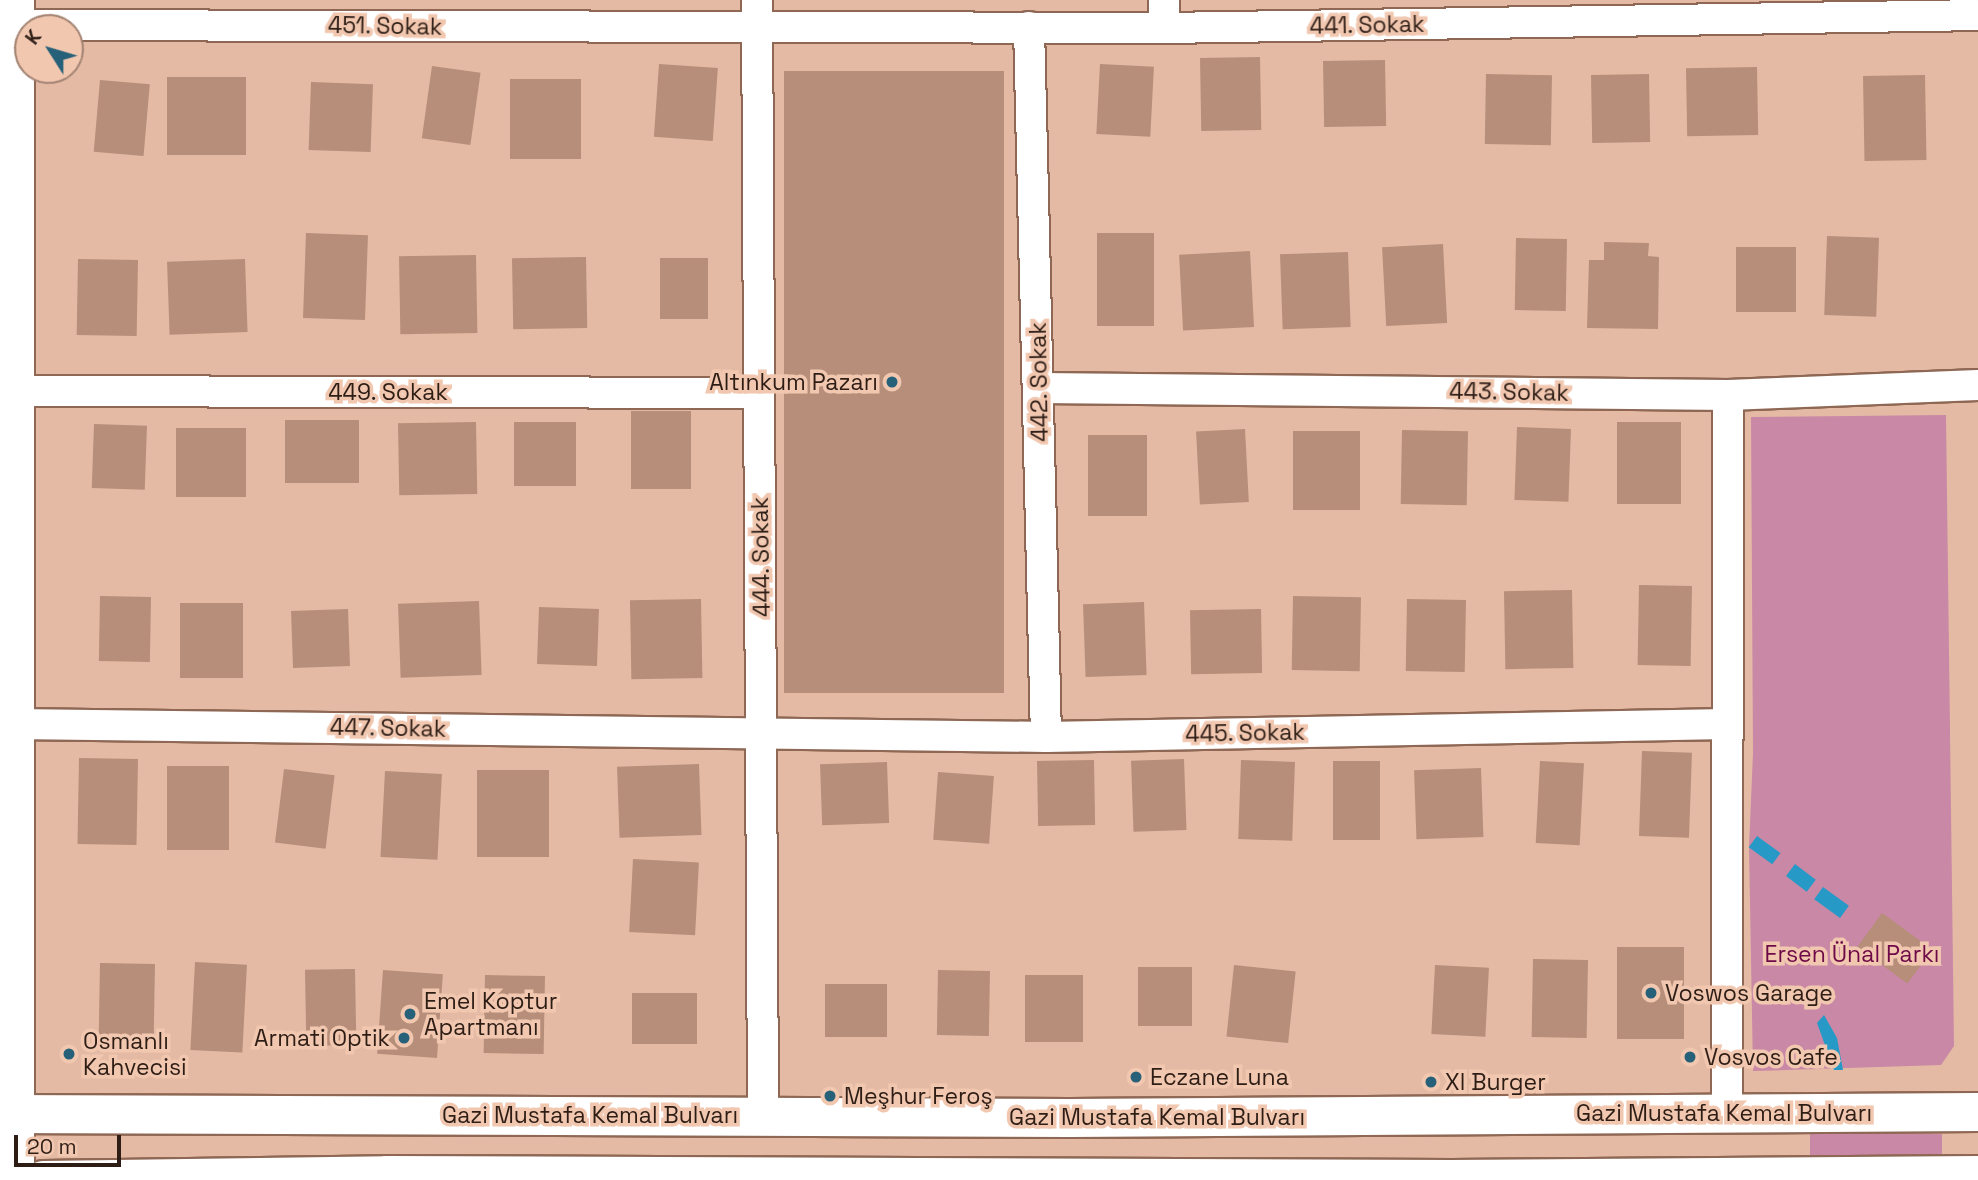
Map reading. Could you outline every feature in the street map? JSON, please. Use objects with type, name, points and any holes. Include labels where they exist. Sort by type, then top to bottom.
[{"type":"main road","points":[[15,13],[14,724],[8,1114],[15,1180]]},
{"type":"main road","name":"Gazi Mustafa Kemal Bulvarı","points":[[8,1114],[1070,1118],[1978,1112]]},
{"type":"main road","points":[[43,1180],[387,1175],[1451,1180],[1978,1175]]},
{"type":"street","name":"444. Sokak","points":[[757,0],[763,1115]]},
{"type":"street","name":"441. Sokak","points":[[756,30],[1028,27],[1164,14],[1571,10],[1978,15]]},
{"type":"street","name":"451. Sokak","points":[[15,13],[756,30]]},
{"type":"street","name":"442. Sokak","points":[[1028,27],[1040,388],[1046,737]]},
{"type":"street","name":"443. Sokak","points":[[1040,388],[1728,395],[1978,385]]},
{"type":"street","name":"449. Sokak","points":[[16,391],[759,393]]},
{"type":"street","points":[[1727,1112],[1728,395]]},
{"type":"street","name":"447. Sokak","points":[[14,724],[763,732]]},
{"type":"street","name":"445. Sokak","points":[[763,732],[1046,737],[1727,724]]},
{"type":"green space","name":"Ersen Ünal Parkı","points":[[1946,415],[1954,1046],[1941,1065],[1753,1071],[1749,847],[1753,753],[1751,417]]},
{"type":"green space","points":[[1810,1134],[1942,1134],[1942,1158],[1810,1158]]},
{"type":"water","points":[[1757,836],[1780,853],[1772,864],[1749,847]]},
{"type":"water","points":[[1795,864],[1816,880],[1807,892],[1786,876]]},
{"type":"water","points":[[1823,887],[1849,906],[1840,918],[1814,899]]},
{"type":"water","points":[[1824,1015],[1837,1038],[1843,1070],[1834,1070],[1817,1023]]},
{"type":"building","points":[[1260,57],[1261,130],[1201,131],[1200,58]]},
{"type":"building","points":[[1385,60],[1386,126],[1324,127],[1323,61]]},
{"type":"building","points":[[659,64],[718,68],[713,141],[654,137]]},
{"type":"building","points":[[1100,64],[1154,67],[1150,137],[1096,134]]},
{"type":"building","points":[[432,66],[481,73],[470,145],[422,138]]},
{"type":"building","points":[[1757,67],[1758,135],[1687,136],[1686,68]]},
{"type":"building","name":"Altınkum Pazarı","points":[[784,71],[1004,71],[1004,693],[784,693]]},
{"type":"building","points":[[1486,74],[1552,75],[1551,145],[1485,144]]},
{"type":"building","points":[[1649,74],[1650,142],[1592,143],[1591,75]]},
{"type":"building","points":[[1925,75],[1926,160],[1864,161],[1863,76]]},
{"type":"building","points":[[167,77],[246,77],[246,155],[167,155]]},
{"type":"building","points":[[510,79],[581,79],[581,159],[510,159]]},
{"type":"building","points":[[100,80],[150,84],[144,156],[94,152]]},
{"type":"building","points":[[311,82],[373,84],[371,152],[309,150]]},
{"type":"building","points":[[306,233],[368,235],[365,320],[303,318]]},
{"type":"building","points":[[1097,233],[1154,233],[1154,326],[1097,326]]},
{"type":"building","points":[[1827,236],[1879,238],[1876,317],[1824,315]]},
{"type":"building","points":[[1516,238],[1567,239],[1566,311],[1515,310]]},
{"type":"building","points":[[1604,242],[1649,243],[1648,256],[1659,257],[1658,329],[1587,328],[1589,260],[1604,260]]},
{"type":"building","points":[[1443,244],[1447,323],[1386,326],[1382,247]]},
{"type":"building","points":[[1736,247],[1796,247],[1796,312],[1736,312]]},
{"type":"building","points":[[1250,251],[1254,327],[1183,331],[1179,255]]},
{"type":"building","points":[[1348,252],[1351,327],[1283,329],[1280,254]]},
{"type":"building","points":[[476,255],[477,333],[400,334],[399,256]]},
{"type":"building","points":[[586,257],[587,328],[513,329],[512,258]]},
{"type":"building","points":[[660,258],[708,258],[708,319],[660,319]]},
{"type":"building","points":[[78,259],[138,260],[137,336],[77,335]]},
{"type":"building","points":[[245,259],[248,332],[170,335],[167,262]]},
{"type":"building","points":[[631,411],[691,411],[691,489],[631,489]]},
{"type":"building","points":[[285,420],[359,420],[359,483],[285,483]]},
{"type":"building","points":[[476,422],[477,494],[399,495],[398,423]]},
{"type":"building","points":[[514,422],[576,422],[576,486],[514,486]]},
{"type":"building","points":[[1617,422],[1681,422],[1681,504],[1617,504]]},
{"type":"building","points":[[94,424],[147,426],[145,490],[92,488]]},
{"type":"building","points":[[1517,427],[1571,429],[1568,502],[1514,500]]},
{"type":"building","points":[[176,428],[246,428],[246,497],[176,497]]},
{"type":"building","points":[[1245,429],[1249,502],[1200,504],[1196,432]]},
{"type":"building","points":[[1402,430],[1468,431],[1467,505],[1401,504]]},
{"type":"building","points":[[1293,431],[1360,431],[1360,510],[1293,510]]},
{"type":"building","points":[[1088,435],[1147,435],[1147,516],[1088,516]]},
{"type":"building","points":[[1639,585],[1692,586],[1691,666],[1638,665]]},
{"type":"building","points":[[1572,590],[1573,668],[1505,669],[1504,591]]},
{"type":"building","points":[[100,596],[151,597],[150,662],[99,661]]},
{"type":"building","points":[[1293,596],[1361,597],[1360,671],[1292,670]]},
{"type":"building","points":[[701,599],[702,678],[631,679],[630,600]]},
{"type":"building","points":[[1407,599],[1466,600],[1465,672],[1406,671]]},
{"type":"building","points":[[479,601],[482,675],[401,678],[398,604]]},
{"type":"building","points":[[1144,602],[1147,675],[1086,677],[1083,604]]},
{"type":"building","points":[[180,603],[243,603],[243,678],[180,678]]},
{"type":"building","points":[[539,607],[599,609],[597,666],[537,664]]},
{"type":"building","points":[[348,609],[350,666],[293,668],[291,611]]},
{"type":"building","points":[[1261,609],[1262,673],[1191,674],[1190,610]]},
{"type":"building","points":[[1642,751],[1692,753],[1689,838],[1639,836]]},
{"type":"building","points":[[79,758],[138,759],[136,845],[77,844]]},
{"type":"building","points":[[1184,759],[1186,830],[1134,832],[1131,761]]},
{"type":"building","points":[[1094,760],[1095,825],[1038,826],[1037,761]]},
{"type":"building","points":[[1241,760],[1295,762],[1292,841],[1238,839]]},
{"type":"building","points":[[1333,761],[1380,761],[1380,840],[1333,840]]},
{"type":"building","points":[[1540,761],[1584,763],[1580,845],[1536,843]]},
{"type":"building","points":[[887,762],[889,823],[822,825],[820,764]]},
{"type":"building","points":[[699,764],[701,835],[620,838],[617,767]]},
{"type":"building","points":[[167,766],[229,766],[229,850],[167,850]]},
{"type":"building","points":[[1481,768],[1483,837],[1416,839],[1414,770]]},
{"type":"building","points":[[284,769],[335,775],[326,849],[275,842]]},
{"type":"building","points":[[477,770],[549,770],[549,857],[477,857]]},
{"type":"building","points":[[385,771],[442,774],[437,860],[380,857]]},
{"type":"building","points":[[938,772],[994,776],[989,844],[933,840]]},
{"type":"building","points":[[633,859],[699,862],[695,935],[629,932]]},
{"type":"building","points":[[1882,913],[1932,949],[1907,983],[1857,947]]},
{"type":"building","name":"Voswos Garage","points":[[1617,947],[1684,947],[1684,1039],[1617,1039]]},
{"type":"building","points":[[1533,959],[1588,960],[1587,1038],[1532,1037]]},
{"type":"building","points":[[195,962],[247,965],[242,1053],[190,1050]]},
{"type":"building","points":[[100,963],[155,964],[154,1040],[99,1039]]},
{"type":"building","points":[[1234,965],[1296,971],[1288,1043],[1226,1037]]},
{"type":"building","points":[[1435,965],[1489,968],[1485,1037],[1431,1034]]},
{"type":"building","points":[[1138,967],[1192,967],[1192,1026],[1138,1026]]},
{"type":"building","points":[[355,969],[356,1045],[306,1046],[305,970]]},
{"type":"building","name":"Emel Koptur Apartmanı","points":[[383,970],[443,974],[437,1058],[377,1054]]},
{"type":"building","points":[[938,970],[990,971],[989,1036],[937,1035]]},
{"type":"building","points":[[485,975],[545,976],[544,1054],[484,1053]]},
{"type":"building","points":[[1025,975],[1083,975],[1083,1042],[1025,1042]]},
{"type":"building","points":[[825,984],[887,984],[887,1037],[825,1037]]},
{"type":"building","points":[[632,993],[697,993],[697,1044],[632,1044]]},
{"type":"place","name":"Altınkum Pazarı","points":[[892,382]]},
{"type":"place","name":"Voswos Garage","points":[[1651,993]]},
{"type":"place","name":"Emel Koptur Apartmanı","points":[[410,1014]]},
{"type":"place","name":"Armati Optik","points":[[404,1038]]},
{"type":"place","name":"Osmanlı Kahvecisi","points":[[69,1054]]},
{"type":"place","name":"Vosvos Cafe","points":[[1690,1057]]},
{"type":"place","name":"Eczane Luna","points":[[1136,1077]]},
{"type":"place","name":"Xl Burger","points":[[1431,1082]]},
{"type":"place","name":"Meşhur Feroş","points":[[830,1096]]}]
